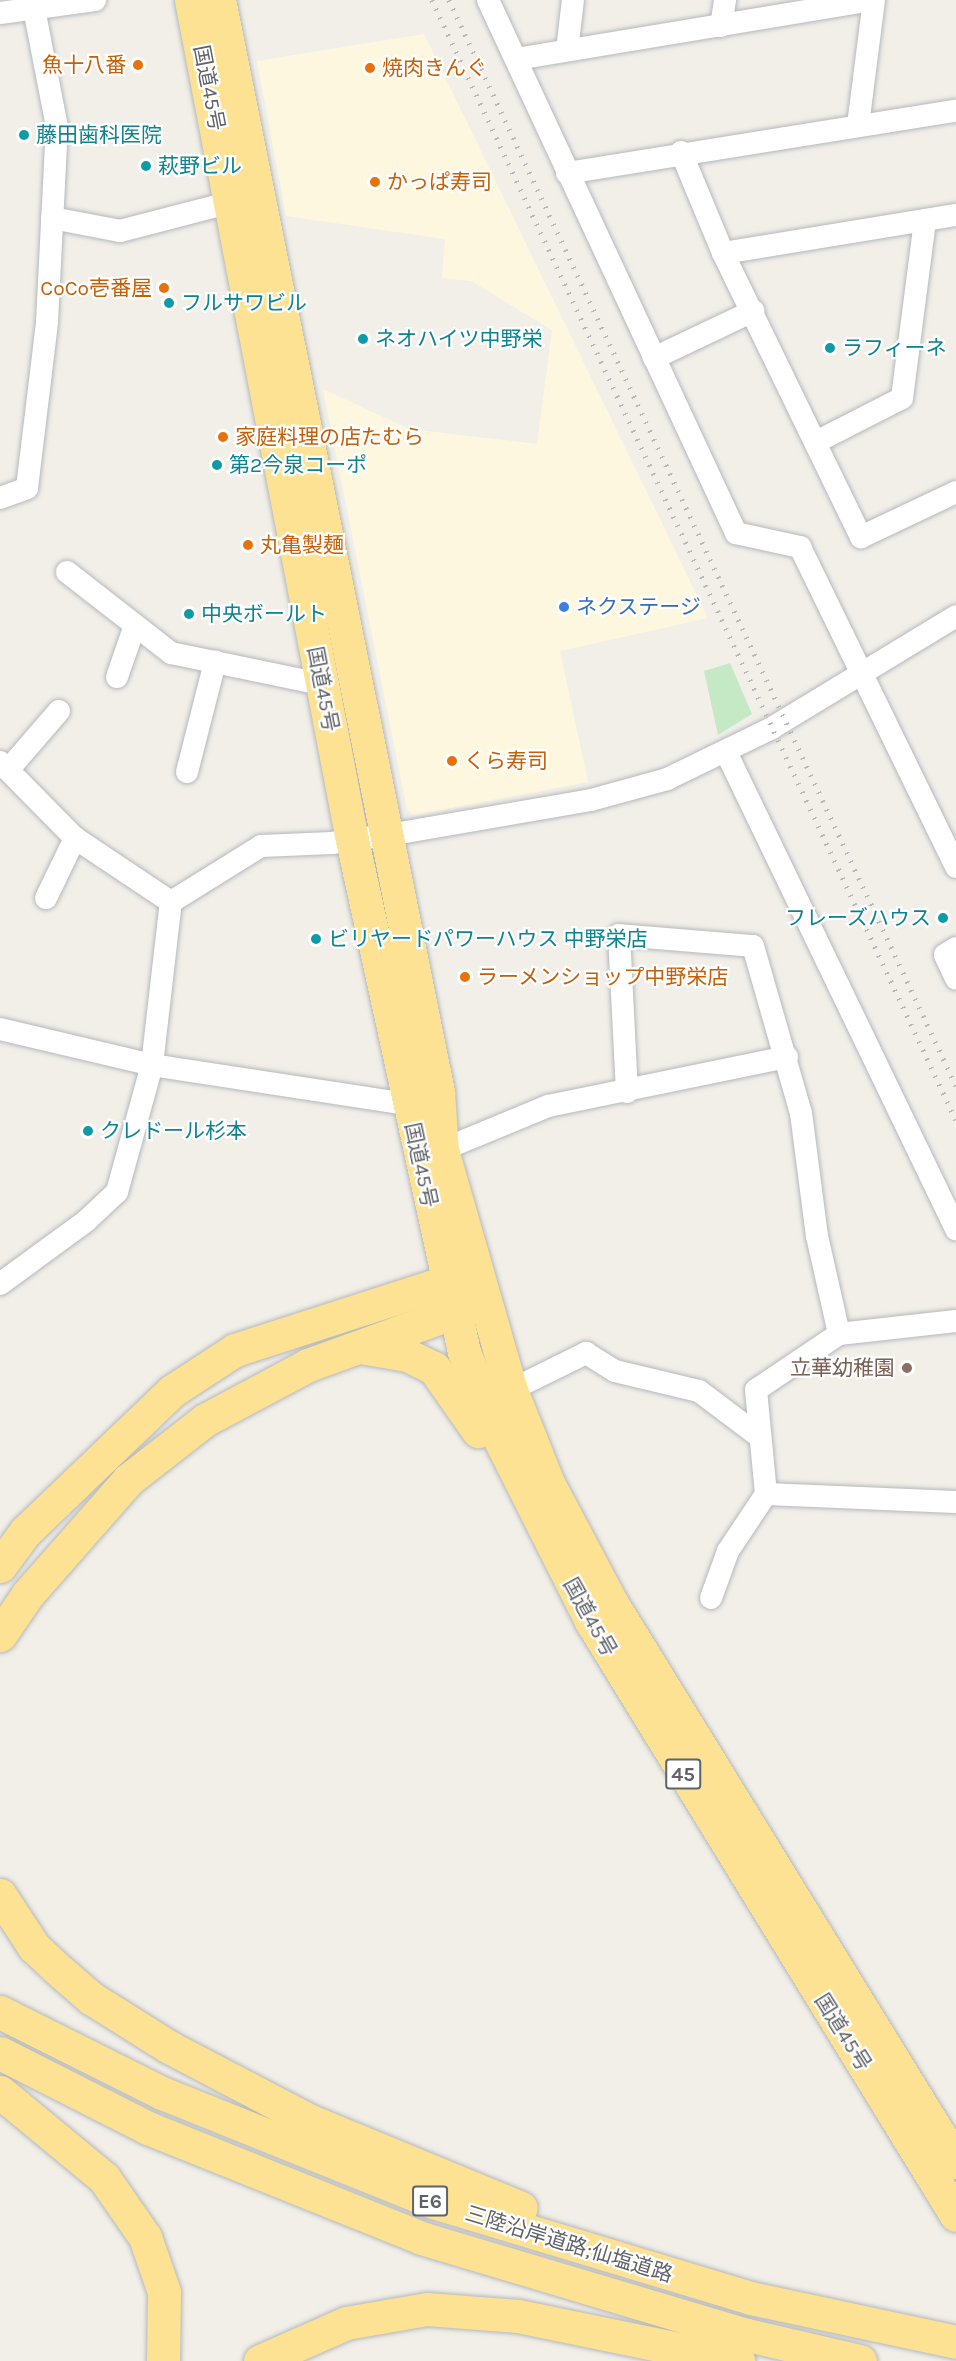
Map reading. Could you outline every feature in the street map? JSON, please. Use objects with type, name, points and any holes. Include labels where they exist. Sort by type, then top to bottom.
[{"type":"highway","name":"国道45号","points":[[191,0],[232,202],[321,684],[408,1104],[463,1292],[496,1434],[533,1512],[591,1621],[956,2215]]},
{"type":"highway","name":"国道45号","points":[[219,0],[438,1092],[442,1150],[463,1292],[511,1390],[548,1483],[611,1602],[956,2162]]},
{"type":"highway","points":[[0,1635],[28,1594],[128,1480],[225,1408],[463,1292]]},
{"type":"highway","points":[[0,1566],[25,1532],[172,1390],[235,1350],[463,1292]]},
{"type":"highway","points":[[353,1346],[407,1355],[434,1368],[533,1512]]},
{"type":"highway","points":[[0,1894],[34,1947],[91,1998],[238,2086],[432,2175],[517,2207],[891,2328]]},
{"type":"highway","name":"三陸沿岸道路;仙塩道路","points":[[0,2012],[162,2094],[433,2202],[628,2264],[956,2342]]},
{"type":"highway","name":"三陸沿岸道路;仙塩道路","points":[[0,2053],[179,2141],[421,2238],[735,2331],[860,2361]]},
{"type":"highway","points":[[0,2092],[71,2147],[127,2208],[158,2263],[167,2325],[163,2361]]},
{"type":"highway","points":[[260,2361],[346,2323],[427,2309],[518,2316],[738,2361]]},
{"type":"street","points":[[0,13],[95,0]]},
{"type":"street","points":[[488,0],[736,532],[800,547],[858,675],[956,867]]},
{"type":"street","points":[[567,50],[573,0]]},
{"type":"street","points":[[721,26],[725,0]]},
{"type":"street","points":[[516,59],[873,0],[858,125]]},
{"type":"street","points":[[0,498],[27,488],[52,218],[57,127],[34,9]]},
{"type":"street","points":[[567,173],[681,152],[956,111]]},
{"type":"street","points":[[681,152],[723,253],[818,441],[861,537],[956,492]]},
{"type":"street","points":[[52,218],[120,231],[232,202]]},
{"type":"street","points":[[723,253],[956,215]]},
{"type":"street","points":[[818,441],[902,398],[925,220]]},
{"type":"street","points":[[654,358],[753,311]]},
{"type":"street","points":[[67,572],[171,653],[321,684]]},
{"type":"street","points":[[171,902],[261,846],[352,840],[591,800],[667,779],[726,752],[956,616]]},
{"type":"street","points":[[117,677],[135,625]]},
{"type":"street","points":[[187,772],[215,662]]},
{"type":"street","points":[[59,711],[4,766],[75,838],[171,902]]},
{"type":"street","points":[[726,752],[956,1229]]},
{"type":"street","points":[[46,898],[75,838]]},
{"type":"street","points":[[0,1284],[117,1192],[152,1065],[171,902]]},
{"type":"street","points":[[627,1092],[619,935],[753,946],[787,1057],[839,1334]]},
{"type":"street","points":[[956,948],[945,955],[956,979]]},
{"type":"street","points":[[0,1029],[152,1065],[408,1104]]},
{"type":"street","points":[[442,1150],[548,1106],[627,1092],[787,1057]]},
{"type":"street","points":[[711,1598],[728,1551],[766,1494],[756,1390],[839,1334],[956,1321]]},
{"type":"street","points":[[511,1390],[586,1353],[615,1371],[699,1391],[760,1437]]},
{"type":"street","points":[[766,1494],[956,1502]]},
{"type":"shaded area","points":[[424,34],[708,618],[560,651],[588,782],[414,815],[407,809],[323,389],[409,429],[537,444],[552,330],[471,281],[442,278],[445,239],[286,216],[257,61]]},
{"type":"green space","points":[[730,663],[752,714],[718,735],[704,671]]},
{"type":"railway","points":[[432,0],[956,1120]]},
{"type":"railway","points":[[449,0],[956,1086]]},
{"type":"place","name":"魚十八番","points":[[138,65]]},
{"type":"place","name":"焼肉きんぐ","points":[[370,68]]},
{"type":"place","name":"藤田歯科医院","points":[[24,135]]},
{"type":"place","name":"萩野ビル","points":[[146,166]]},
{"type":"place","name":"かっぱ寿司","points":[[375,182]]},
{"type":"place","name":"CoCo壱番屋","points":[[164,288]]},
{"type":"place","name":"フルサワビル","points":[[169,303]]},
{"type":"place","name":"ネオハイツ中野栄","points":[[363,339]]},
{"type":"place","name":"ラフィーネ","points":[[830,348]]},
{"type":"place","name":"家庭料理の店たむら","points":[[223,437]]},
{"type":"place","name":"第2今泉コーポ","points":[[217,465]]},
{"type":"place","name":"丸亀製麺","points":[[248,545]]},
{"type":"place","name":"ネクステージ","points":[[564,607]]},
{"type":"place","name":"中央ボールト","points":[[189,614]]},
{"type":"place","name":"くら寿司","points":[[452,761]]},
{"type":"place","name":"フレーズハウス","points":[[943,918]]},
{"type":"place","name":"ビリヤードパワーハウス 中野栄店","points":[[316,939]]},
{"type":"place","name":"ラーメンショップ中野栄店","points":[[465,977]]},
{"type":"place","name":"クレドール杉本","points":[[88,1131]]},
{"type":"place","name":"立華幼稚園","points":[[907,1368]]}]
